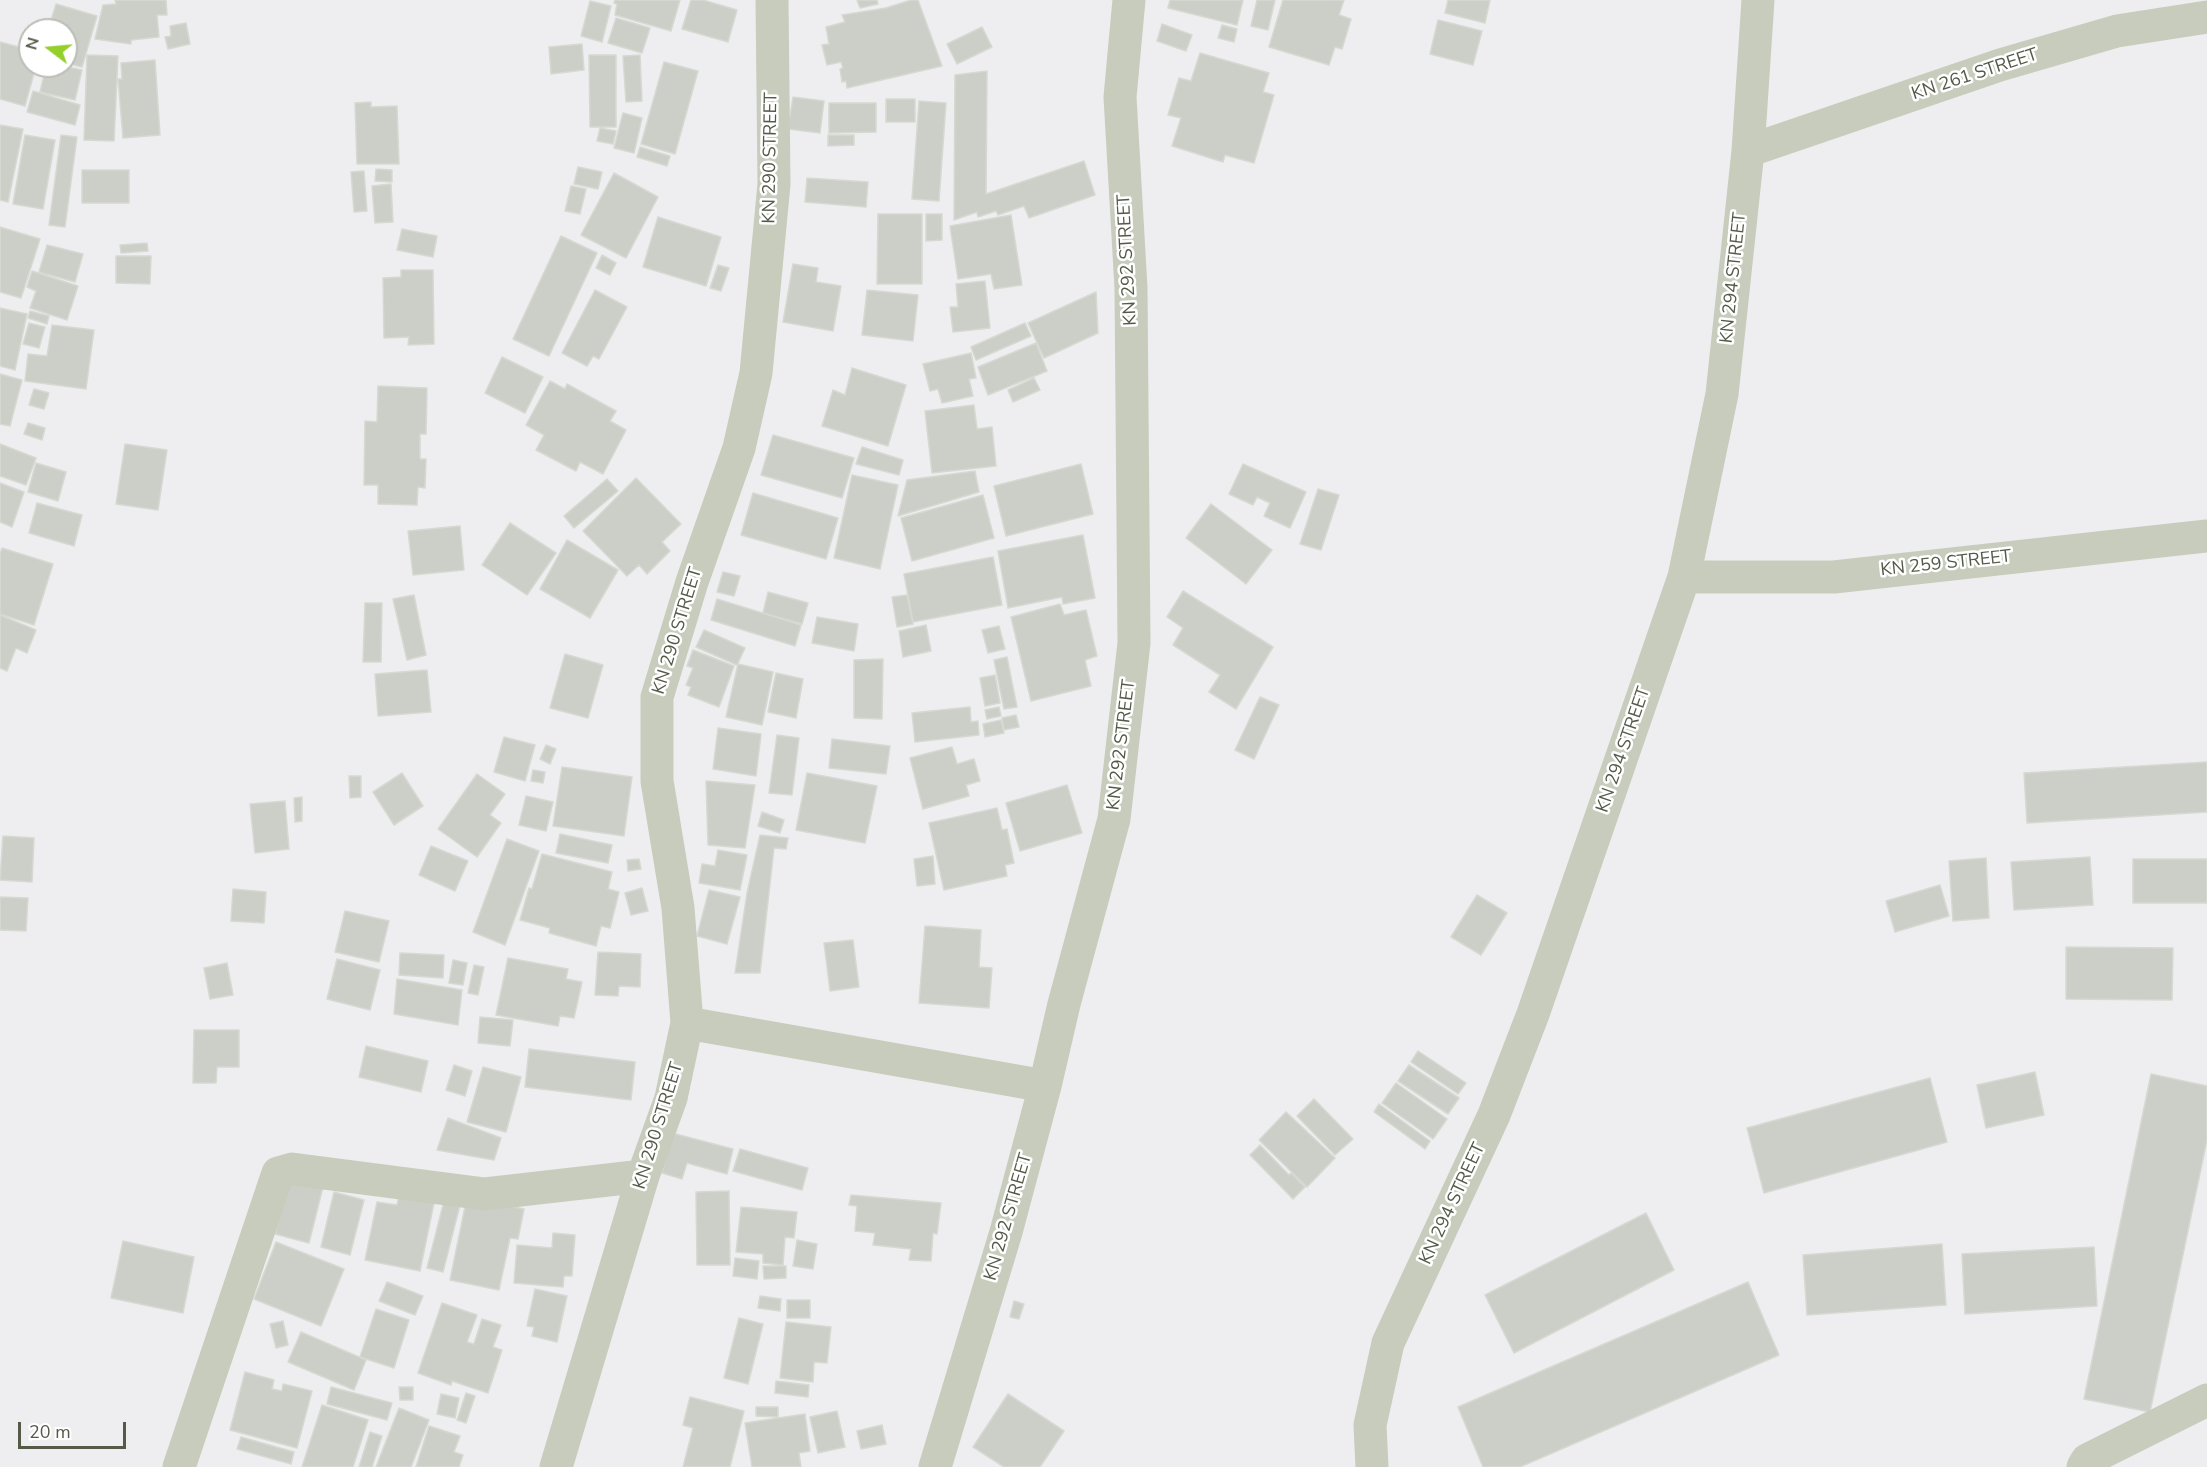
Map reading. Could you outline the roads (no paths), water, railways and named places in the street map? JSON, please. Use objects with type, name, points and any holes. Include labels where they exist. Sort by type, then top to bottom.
[{"type":"street","name":"KN 290 STREET","points":[[556,1467],[643,1176],[671,1098],[687,1023],[678,908],[657,781],[657,697],[692,582],[739,448],[756,373],[774,184],[772,0]]},
{"type":"street","name":"KN 292 STREET","points":[[935,1467],[1006,1232],[1114,819],[1134,643],[1131,288],[1120,97],[1129,0]]},
{"type":"street","name":"KN 294 STREET","points":[[1372,1467],[1370,1425],[1388,1343],[1503,1092],[1533,1014],[1684,577],[1722,394],[1748,151],[1758,0]]},
{"type":"street","name":"KN 261 STREET","points":[[1748,151],[2000,65],[2106,34],[2207,16]]},
{"type":"street","name":"KN 259 STREET","points":[[1684,577],[1834,577],[2207,536]]},
{"type":"street","points":[[687,1023],[1045,1086]]},
{"type":"street","points":[[178,1467],[278,1173],[292,1169],[485,1194],[643,1176]]},
{"type":"street","points":[[2083,1467],[2087,1461],[2207,1400]]}]
